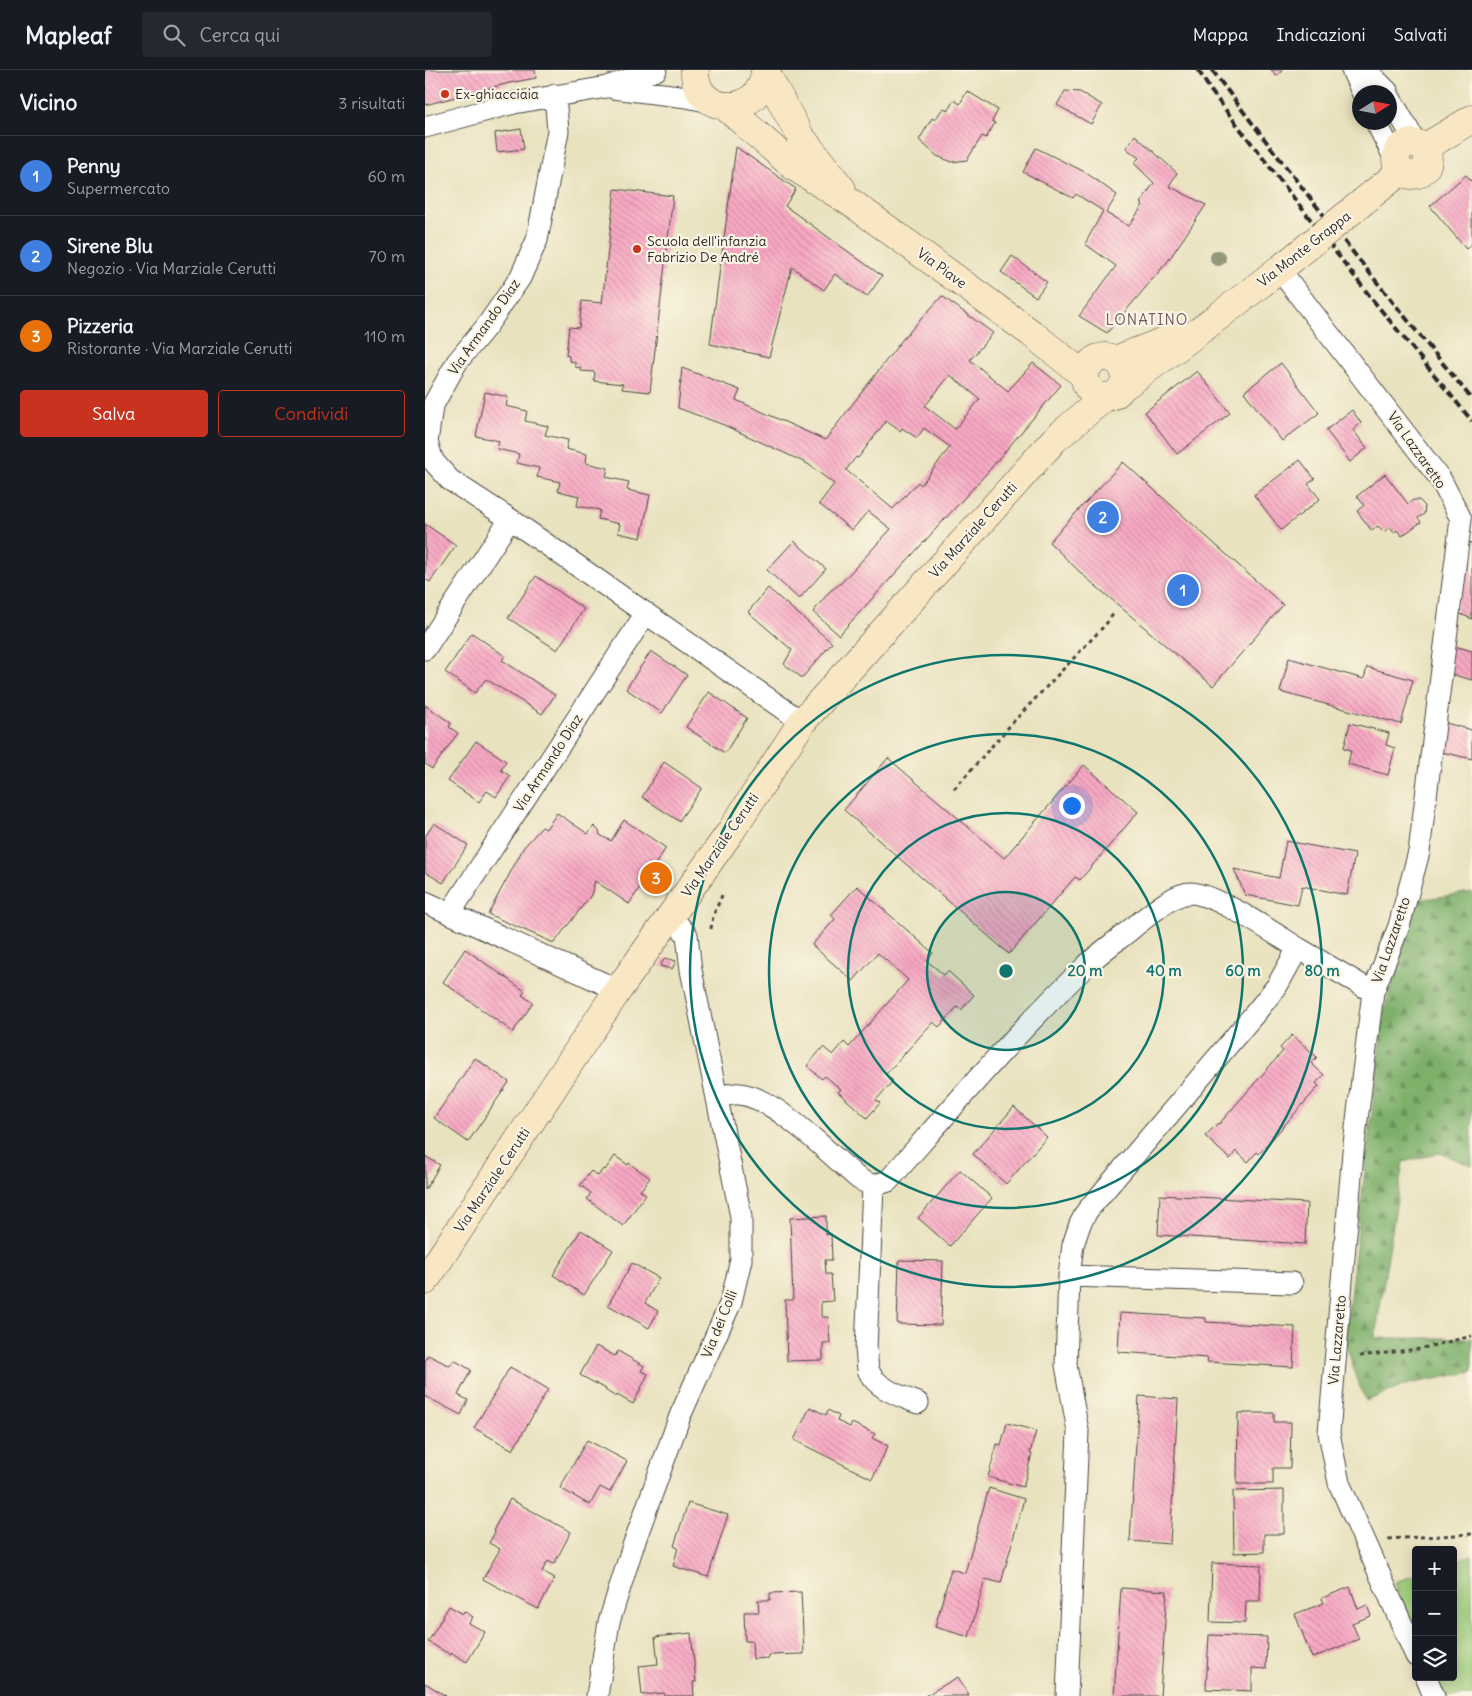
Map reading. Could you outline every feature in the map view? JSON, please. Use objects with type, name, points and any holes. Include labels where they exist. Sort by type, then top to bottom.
[{"type":"main road","name":"Via Piave","points":[[695,70],[699,87],[705,97],[721,105],[793,166],[853,204],[1031,333],[1102,378]]},
{"type":"main road","name":"Via Piave","points":[[765,71],[800,136],[853,204]]},
{"type":"main road","points":[[721,105],[738,106],[749,101],[763,83],[765,71]]},
{"type":"main road","name":"Via Monte Grappa","points":[[1102,378],[1206,325],[1285,265],[1364,201],[1413,155],[1472,119]]},
{"type":"main road","name":"Via Monte Grappa","points":[[1413,155],[1472,129]]},
{"type":"main road","name":"Via Marziale Cerutti","points":[[425,1281],[618,990],[731,831],[802,722],[1054,440],[1102,378]]},
{"type":"street","points":[[425,127],[514,103],[607,87],[656,70]]},
{"type":"street","points":[[1352,70],[1359,85]]},
{"type":"street","points":[[1366,70],[1385,85]]},
{"type":"street","points":[[607,87],[687,97],[721,105]]},
{"type":"street","name":"Via Armando Diaz","points":[[555,95],[558,131],[537,240],[520,278],[486,327],[457,362],[432,407],[427,442],[433,461],[450,480],[510,519],[802,722]]},
{"type":"street","points":[[1397,111],[1413,155]]},
{"type":"street","points":[[1385,130],[1413,155]]},
{"type":"street","name":"Via Lazzaretto","points":[[1285,265],[1441,480],[1466,523],[1419,852],[1399,926],[1373,992],[1353,1152],[1329,1433],[1339,1483],[1412,1647]]},
{"type":"street","points":[[425,649],[510,519]]},
{"type":"street","name":"Via Armando Diaz","points":[[450,913],[646,613]]},
{"type":"street","points":[[717,1097],[738,1093],[757,1098],[786,1116],[859,1180],[873,1186],[888,1181],[982,1074],[1087,965],[1171,900],[1189,893],[1206,896],[1241,914],[1373,992]]},
{"type":"street","points":[[425,902],[618,990]]},
{"type":"street","name":"Via dei Colli","points":[[597,1696],[609,1622],[633,1546],[680,1416],[731,1302],[741,1260],[741,1216],[691,970],[687,935],[671,915]]},
{"type":"street","points":[[1067,1696],[1078,1430],[1066,1365],[1069,1276],[1073,1245],[1080,1224],[1087,1211],[1277,986],[1298,948]]},
{"type":"street","points":[[873,1186],[867,1349],[869,1371],[879,1384],[899,1396],[918,1402]]},
{"type":"street","points":[[1069,1276],[1292,1283]]},
{"type":"street","points":[[1427,1681],[1434,1696]]},
{"type":"path","points":[[954,789],[1015,720],[1114,614]]},
{"type":"path","points":[[710,934],[713,916],[726,885]]},
{"type":"path","points":[[1335,1359],[1419,1349],[1472,1336]]},
{"type":"path","points":[[1365,1541],[1472,1534]]},
{"type":"green space","points":[[1472,892],[1472,1166],[1440,1153],[1403,1162],[1375,1338],[1472,1338],[1472,1372],[1408,1384],[1366,1401],[1356,1378],[1345,1339],[1384,1010],[1418,900]]},
{"type":"green space","points":[[1472,1555],[1472,1696],[1434,1696],[1429,1681],[1457,1681],[1457,1561]]},
{"type":"green space","points":[[1412,1576],[1412,1631],[1395,1582]]},
{"type":"building","name":"Ex-ghiacciaia","points":[[425,70],[535,70],[536,78],[509,83],[425,105]]},
{"type":"building","points":[[1271,70],[1283,70],[1276,76]]},
{"type":"building","points":[[967,91],[998,110],[992,121],[995,123],[986,138],[982,136],[967,160],[952,162],[937,156],[919,140],[932,118],[935,120],[943,108],[948,110],[954,100],[960,104]]},
{"type":"building","points":[[1065,91],[1080,92],[1102,105],[1091,124],[1057,105]]},
{"type":"building","points":[[521,129],[524,149],[497,152],[495,133]]},
{"type":"building","points":[[1135,135],[1177,173],[1169,186],[1206,205],[1168,261],[1107,333],[1079,316],[1116,266],[1085,244],[1103,211],[1076,194],[1073,198],[1023,172],[1036,148],[1085,172],[1117,195],[1106,213],[1129,226],[1143,205],[1140,203],[1154,183],[1134,163],[1139,158],[1126,148]]},
{"type":"building","points":[[736,147],[796,189],[785,206],[882,276],[867,297],[835,274],[824,290],[792,267],[769,357],[710,344]]},
{"type":"building","points":[[1466,175],[1472,182],[1472,244],[1466,249],[1430,206]]},
{"type":"building","name":"Scuola dell'infanzia Fabrizio De André","points":[[615,189],[673,196],[650,392],[622,389],[623,384],[594,381],[595,372],[581,371],[581,368],[575,367],[575,362],[569,361],[569,356],[566,355],[569,327],[579,328],[582,301],[602,303]]},
{"type":"building","points":[[1012,256],[1047,282],[1036,297],[1001,272]]},
{"type":"building","points":[[942,296],[993,333],[970,360],[1008,391],[1033,363],[1061,385],[986,474],[839,635],[813,612],[829,592],[841,583],[891,529],[868,511],[852,530],[819,504],[834,484],[808,464],[724,425],[678,408],[682,368],[740,390],[736,400],[825,440],[902,340]],"holes":[[[950,375],[980,399],[955,429],[925,406]],[[886,421],[900,431],[902,428],[917,438],[924,428],[950,447],[921,485],[918,482],[893,509],[846,470],[856,457],[858,458]]]},
{"type":"building","points":[[1281,363],[1319,413],[1282,441],[1244,392]]},
{"type":"building","points":[[1197,371],[1230,413],[1177,454],[1145,412]]},
{"type":"building","points":[[485,392],[508,397],[506,406],[527,411],[525,421],[548,426],[545,435],[568,440],[566,449],[587,454],[586,463],[608,468],[606,477],[629,482],[627,490],[650,495],[641,538],[618,533],[620,524],[598,519],[600,510],[577,506],[579,496],[558,491],[560,482],[537,477],[539,468],[517,463],[519,454],[497,449],[499,441],[476,436]]},
{"type":"building","points":[[1352,410],[1361,423],[1353,430],[1367,448],[1350,462],[1326,430]]},
{"type":"building","points":[[1300,460],[1315,479],[1308,484],[1320,499],[1281,530],[1254,495]]},
{"type":"building","points":[[1123,462],[1283,605],[1213,686],[1083,575],[1049,542]]},
{"type":"building","points":[[1385,474],[1408,504],[1413,500],[1419,500],[1425,506],[1424,514],[1418,518],[1421,522],[1402,536],[1397,530],[1394,533],[1390,527],[1384,532],[1378,526],[1372,531],[1357,511],[1364,505],[1357,496]]},
{"type":"building","points":[[425,524],[456,545],[430,582],[425,579]]},
{"type":"building","points":[[794,541],[826,569],[799,599],[767,570]]},
{"type":"building","points":[[1466,542],[1472,543],[1472,619],[1456,612]]},
{"type":"building","points":[[536,576],[584,609],[557,650],[508,618]]},
{"type":"building","points":[[768,588],[832,643],[802,678],[784,664],[792,650],[748,612]]},
{"type":"building","points":[[472,633],[505,656],[502,660],[555,695],[542,714],[486,679],[475,693],[445,672]]},
{"type":"building","points":[[1451,645],[1472,651],[1472,680],[1447,673]]},
{"type":"building","points":[[651,651],[687,675],[662,713],[626,689]]},
{"type":"building","points":[[1289,658],[1364,679],[1367,667],[1413,680],[1401,724],[1280,692]]},
{"type":"building","points":[[709,692],[747,718],[725,753],[686,727]]},
{"type":"building","points":[[425,705],[451,723],[449,727],[458,733],[432,769],[425,764]]},
{"type":"building","points":[[1442,722],[1472,730],[1472,759],[1437,751]]},
{"type":"building","points":[[1350,723],[1389,733],[1386,745],[1395,748],[1388,775],[1348,764],[1351,750],[1344,748]]},
{"type":"building","points":[[476,741],[506,761],[501,770],[510,776],[496,797],[487,791],[479,802],[448,781]]},
{"type":"building","points":[[888,758],[1004,858],[1084,765],[1138,812],[1080,880],[1075,877],[1009,954],[844,810]]},
{"type":"building","points":[[664,762],[702,788],[679,821],[642,797]]},
{"type":"building","points":[[557,813],[588,834],[594,826],[600,835],[611,841],[624,820],[666,848],[629,904],[595,881],[591,895],[554,943],[488,914],[524,847],[542,827],[546,829]]},
{"type":"building","points":[[434,823],[468,845],[443,883],[425,872],[425,837]]},
{"type":"building","points":[[1286,841],[1355,854],[1347,895],[1302,886],[1298,905],[1245,895],[1234,869],[1279,878]]},
{"type":"building","points":[[857,886],[933,953],[927,961],[944,975],[948,971],[974,995],[961,1010],[957,1007],[939,1027],[933,1022],[886,1074],[893,1081],[876,1100],[880,1103],[867,1118],[838,1092],[841,1089],[825,1076],[822,1079],[807,1066],[823,1047],[833,1055],[844,1042],[849,1047],[908,980],[878,953],[853,981],[812,945],[835,919],[831,915]]},
{"type":"building","points":[[465,949],[525,991],[522,995],[533,1003],[513,1032],[443,982]]},
{"type":"building","points":[[665,958],[676,961],[672,969],[660,966]]},
{"type":"building","points":[[1292,1035],[1317,1057],[1311,1063],[1324,1075],[1316,1083],[1319,1086],[1259,1154],[1257,1152],[1248,1162],[1236,1151],[1230,1159],[1205,1136],[1219,1124],[1283,1051],[1280,1048]]},
{"type":"building","points":[[475,1058],[509,1082],[468,1142],[434,1118]]},
{"type":"building","points":[[1014,1107],[1047,1137],[1006,1184],[973,1154]]},
{"type":"building","points":[[425,1156],[440,1165],[425,1190]]},
{"type":"building","points":[[615,1156],[628,1165],[629,1163],[650,1178],[640,1191],[646,1194],[623,1226],[587,1199],[591,1193],[580,1185],[591,1171],[598,1176]]},
{"type":"building","points":[[960,1170],[992,1198],[950,1246],[918,1218]]},
{"type":"building","points":[[1160,1195],[1307,1203],[1305,1244],[1158,1235]]},
{"type":"building","points":[[826,1216],[826,1235],[831,1234],[832,1260],[825,1260],[826,1274],[831,1274],[833,1301],[821,1302],[821,1317],[828,1317],[830,1343],[823,1343],[823,1360],[787,1361],[785,1300],[793,1300],[790,1218]]},
{"type":"building","points":[[581,1230],[613,1250],[584,1295],[553,1275]]},
{"type":"building","points":[[899,1260],[943,1261],[941,1325],[897,1324]]},
{"type":"building","points":[[632,1263],[659,1278],[645,1303],[658,1311],[649,1328],[608,1305]]},
{"type":"building","points":[[1120,1313],[1206,1318],[1206,1322],[1295,1327],[1293,1367],[1207,1362],[1208,1358],[1118,1352]]},
{"type":"building","points":[[596,1346],[615,1356],[618,1351],[644,1366],[641,1371],[648,1374],[633,1404],[617,1395],[616,1397],[606,1389],[580,1375]]},
{"type":"building","points":[[428,1355],[450,1366],[454,1360],[471,1370],[458,1395],[468,1400],[461,1415],[425,1396],[425,1361]]},
{"type":"building","points":[[510,1367],[548,1389],[513,1450],[474,1428]]},
{"type":"building","points":[[1139,1396],[1178,1399],[1170,1544],[1130,1541]]},
{"type":"building","points":[[810,1407],[826,1415],[828,1410],[839,1416],[837,1421],[850,1427],[852,1423],[875,1434],[872,1438],[888,1446],[872,1479],[794,1440]]},
{"type":"building","points":[[1238,1413],[1274,1413],[1274,1422],[1291,1422],[1290,1468],[1273,1468],[1273,1484],[1237,1484]]},
{"type":"building","points":[[1007,1423],[1036,1431],[1023,1487],[988,1477],[997,1444],[1001,1445]]},
{"type":"building","points":[[587,1440],[627,1461],[610,1492],[600,1487],[590,1505],[560,1488]]},
{"type":"building","points":[[989,1488],[1024,1499],[1001,1583],[985,1579],[969,1637],[935,1627],[951,1569],[965,1573]]},
{"type":"building","points":[[1284,1490],[1284,1534],[1264,1534],[1264,1552],[1234,1553],[1233,1491]]},
{"type":"building","points":[[510,1499],[571,1532],[554,1564],[548,1561],[542,1571],[555,1578],[538,1609],[483,1579],[500,1549],[489,1543],[495,1532],[493,1531]]},
{"type":"building","points":[[688,1503],[728,1515],[708,1577],[673,1566],[678,1548],[674,1546]]},
{"type":"building","points":[[1212,1563],[1261,1565],[1260,1601],[1246,1601],[1245,1623],[1210,1622]]},
{"type":"building","points":[[1350,1587],[1358,1609],[1367,1605],[1371,1616],[1352,1623],[1359,1639],[1312,1658],[1295,1614],[1324,1603],[1322,1598]]},
{"type":"building","points":[[1121,1588],[1167,1591],[1160,1696],[1114,1696]]},
{"type":"building","points":[[801,1592],[804,1654],[769,1655],[769,1658],[753,1659],[752,1641],[745,1641],[744,1612],[759,1612],[758,1600],[770,1600],[770,1593]]},
{"type":"building","points":[[449,1606],[463,1614],[464,1611],[473,1617],[469,1623],[485,1632],[467,1662],[428,1642]]},
{"type":"building","points":[[691,1633],[696,1682],[693,1682],[694,1696],[665,1696],[664,1693],[642,1695],[639,1666],[658,1664],[655,1637]]},
{"type":"building","points":[[1209,1635],[1267,1637],[1266,1669],[1252,1668],[1252,1691],[1206,1689]]},
{"type":"building","points":[[958,1677],[969,1696],[925,1696]]},
{"type":"building","points":[[425,1683],[446,1696],[425,1696]]},
{"type":"railway","points":[[1198,70],[1211,91],[1372,299],[1472,421]]},
{"type":"railway","points":[[1212,70],[1340,236],[1472,399]]},
{"type":"place","name":"Ex-ghiacciaia","points":[[445,94]]},
{"type":"place","name":"Scuola dell'infanzia Fabrizio De André","points":[[637,249]]},
{"type":"place","name":"Sirene Blu","points":[[1103,517]]},
{"type":"place","name":"Penny","points":[[1183,590]]},
{"type":"place","name":"Pizzeria","points":[[656,878]]},
{"type":"district","name":"LONATINO","points":[[1147,319]]}]
